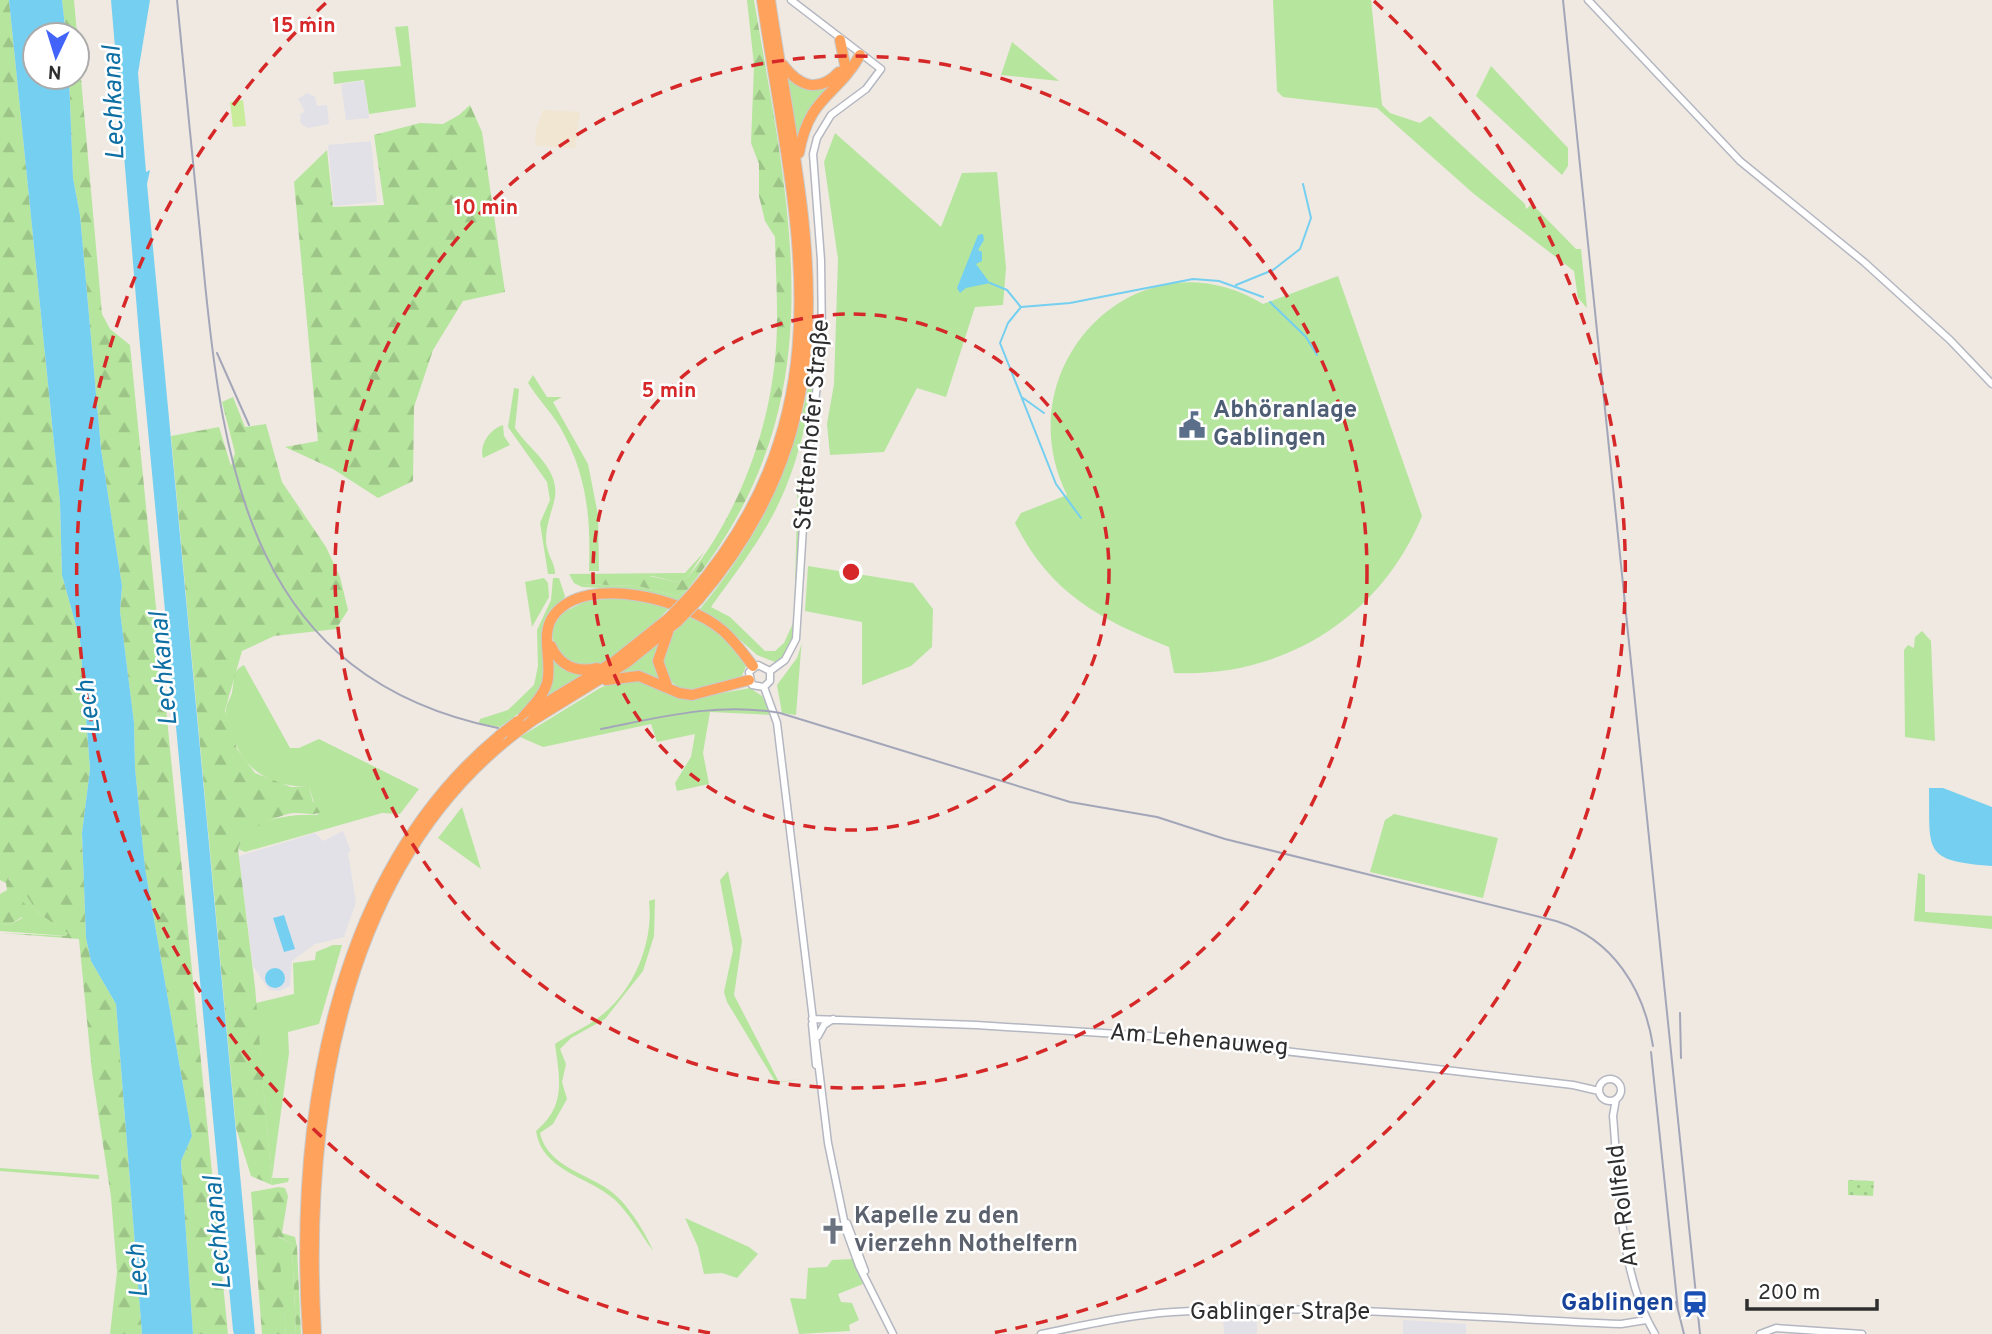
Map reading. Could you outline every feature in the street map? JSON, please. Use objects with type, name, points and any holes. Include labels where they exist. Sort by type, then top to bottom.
[{"type":"highway","points":[[695,598],[728,548],[762,486],[786,419],[798,351],[800,284],[796,208],[762,0]]},
{"type":"highway","points":[[308,1334],[307,1199],[322,1074],[337,1010],[358,940],[380,887],[425,818],[466,764],[500,734],[595,683],[635,657],[695,598],[730,560],[754,522],[781,462],[797,408],[805,363],[808,306],[806,232],[798,161],[770,0]]},
{"type":"highway","points":[[840,40],[845,65]]},
{"type":"highway","points":[[798,161],[803,132],[814,108],[860,55]]},
{"type":"highway","points":[[780,62],[797,81],[814,86],[831,80],[845,65],[860,55]]},
{"type":"highway","points":[[425,818],[512,736],[524,720],[546,686],[550,621],[565,605],[598,595],[636,595],[662,600],[701,616],[722,630],[753,666]]},
{"type":"highway","points":[[524,720],[673,621]]},
{"type":"highway","points":[[668,687],[659,668],[658,655],[673,621]]},
{"type":"highway","points":[[548,637],[556,657],[571,668],[589,670],[608,665]]},
{"type":"highway","points":[[595,683],[639,676],[684,694],[696,695],[749,680]]},
{"type":"highway","points":[[316,1334],[313,1261],[315,1193],[330,1079],[345,1012],[365,944],[411,840]]},
{"type":"street","points":[[791,0],[860,55]]},
{"type":"street","points":[[1588,0],[1740,161],[1864,262],[1950,340],[1992,384]]},
{"type":"street","name":"Stettenhofer Straße","points":[[770,671],[785,660],[796,639],[806,479],[821,373],[822,284],[813,154],[817,138],[831,115],[866,89],[881,69],[860,55]]},
{"type":"street","points":[[762,665],[770,671],[770,681],[764,687],[755,687],[749,680],[748,673],[753,666],[762,665]]},
{"type":"street","points":[[764,687],[779,733],[813,1044],[821,1084]]},
{"type":"street","points":[[817,1041],[821,1029],[833,1019]]},
{"type":"street","name":"Am Lehenauweg","points":[[812,1021],[833,1019],[1165,1037],[1374,1059],[1599,1088]]},
{"type":"street","points":[[812,1021],[817,1041],[828,1143],[846,1230],[893,1334]]},
{"type":"street","points":[[1609,1079],[1618,1082],[1621,1091],[1616,1100],[1607,1101],[1599,1088],[1609,1079]]},
{"type":"street","name":"Am Rollfeld","points":[[1616,1100],[1614,1116],[1628,1257],[1636,1295],[1655,1334]]},
{"type":"street","name":"Am Rollfeld","points":[[1607,1101],[1614,1116]]},
{"type":"street","name":"Gablinger Straße","points":[[1041,1334],[1148,1315],[1219,1311],[1360,1312],[1621,1324],[1646,1320]]},
{"type":"street","points":[[1760,1334],[1776,1328],[1862,1334]]},
{"type":"shaded area","points":[[361,81],[365,83],[369,118],[346,120],[341,84]]},
{"type":"shaded area","points":[[307,93],[315,97],[317,106],[327,105],[329,124],[308,128],[301,124],[300,115],[305,111],[298,99]]},
{"type":"shaded area","points":[[543,110],[580,112],[575,148],[535,146],[536,130]]},
{"type":"shaded area","points":[[371,141],[377,202],[334,206],[328,145]]},
{"type":"shaded area","points":[[343,831],[351,851],[348,853],[356,902],[344,937],[315,944],[292,961],[290,986],[280,991],[269,990],[253,966],[239,856],[315,833],[323,841]]},
{"type":"shaded area","points":[[1223,1315],[1257,1315],[1257,1334],[1224,1334]]},
{"type":"shaded area","points":[[1403,1320],[1466,1324],[1466,1334],[1403,1334]]},
{"type":"green space","points":[[0,0],[9,0],[60,502],[62,575],[80,640],[90,769],[82,833],[86,938],[91,961],[116,1004],[142,1334],[110,1334],[117,1272],[111,1197],[92,1072],[79,939],[0,933],[66,936],[68,933],[38,913],[13,875],[8,878],[28,909],[28,915],[38,924],[28,930],[22,917],[9,925],[0,924],[0,894],[7,890],[6,883],[0,880]]},
{"type":"green space","points":[[62,0],[74,0],[76,21],[64,21]]},
{"type":"green space","points":[[747,0],[754,0],[780,157],[789,232],[791,306],[785,378],[767,449],[735,520],[687,590],[677,596],[638,586],[579,584],[574,581],[575,575],[644,575],[678,582],[688,577],[732,508],[762,430],[773,376],[776,342],[775,237],[765,221],[759,196],[759,164],[751,143],[754,65]]},
{"type":"green space","points":[[1273,0],[1371,0],[1382,105],[1390,113],[1420,123],[1430,116],[1525,204],[1526,209],[1532,204],[1576,249],[1581,249],[1587,308],[1578,298],[1574,271],[1474,194],[1377,108],[1283,97],[1277,91]]},
{"type":"green space","points":[[408,26],[416,107],[369,114],[364,80],[334,84],[333,72],[401,66],[395,27]]},
{"type":"green space","points":[[1012,42],[1059,81],[1001,75]]},
{"type":"green space","points":[[1491,66],[1568,148],[1568,166],[1562,175],[1476,96]]},
{"type":"green space","points":[[846,67],[798,138],[786,73],[800,85],[839,76]]},
{"type":"green space","points":[[70,91],[82,91],[102,314],[110,329],[130,345],[228,1334],[193,1334],[181,1161],[192,1136],[145,868],[135,768],[134,723],[120,611],[122,586],[101,449],[80,215],[73,178]]},
{"type":"green space","points":[[243,100],[246,126],[233,127],[230,102]]},
{"type":"green space","points":[[470,105],[482,132],[505,292],[463,301],[433,350],[414,407],[413,481],[378,498],[333,469],[285,447],[318,441],[294,182],[327,150],[333,207],[384,205],[374,135],[420,123],[443,124]]},
{"type":"green space","points":[[835,133],[941,227],[962,173],[997,172],[1006,268],[1003,305],[975,307],[946,397],[917,388],[884,452],[830,455],[827,424],[834,384],[838,259],[824,162]]},
{"type":"green space","points":[[1338,276],[1422,516],[1404,552],[1381,584],[1354,611],[1324,634],[1290,652],[1253,665],[1214,672],[1174,673],[1169,647],[1120,626],[1079,601],[1044,568],[1015,523],[1021,513],[1067,495],[1052,447],[1053,400],[1068,358],[1094,323],[1130,297],[1171,284],[1216,285],[1263,304]]},
{"type":"green space","points":[[533,375],[547,397],[562,397],[553,402],[588,464],[598,515],[599,571],[589,571],[588,515],[582,479],[560,427],[528,383]]},
{"type":"green space","points":[[810,376],[815,376],[808,414],[786,487],[762,533],[711,607],[730,617],[765,651],[775,651],[784,643],[794,621],[798,476],[800,480],[803,478],[794,638],[787,653],[775,662],[757,655],[719,621],[699,610],[739,557],[771,501],[794,441]]},
{"type":"green space","points":[[514,388],[519,389],[515,428],[548,468],[555,486],[546,540],[555,574],[548,574],[540,523],[550,500],[547,482],[508,427]]},
{"type":"green space","points":[[233,397],[245,427],[266,424],[282,482],[326,547],[340,577],[348,610],[336,629],[274,636],[242,651],[225,710],[237,749],[255,773],[291,787],[309,787],[313,802],[326,809],[312,814],[288,814],[265,822],[246,836],[238,849],[255,987],[272,1185],[251,1176],[236,1128],[171,436],[219,427],[231,466],[235,453],[222,402]]},
{"type":"green space","points":[[503,425],[504,436],[510,445],[483,458],[487,438]]},
{"type":"green space","points":[[704,552],[688,577],[678,582],[652,576],[579,584],[638,586],[677,596],[687,590],[677,601],[641,590],[582,587],[574,583],[569,574],[685,573]]},
{"type":"green space","points":[[808,566],[913,583],[933,609],[932,647],[911,666],[862,685],[862,622],[805,611]]},
{"type":"green space","points":[[544,578],[548,583],[549,597],[532,627],[525,582]]},
{"type":"green space","points":[[553,578],[559,578],[565,596],[544,647],[543,687],[526,708],[500,727],[479,723],[480,719],[508,710],[534,685],[538,666],[537,630],[551,600]]},
{"type":"green space","points":[[618,597],[671,606],[615,656],[596,665],[568,664],[559,652],[553,635],[560,614],[584,602]]},
{"type":"green space","points":[[691,615],[730,643],[742,657],[746,666],[741,678],[696,691],[687,690],[678,687],[660,668],[670,636]]},
{"type":"green space","points":[[1922,631],[1931,641],[1935,741],[1905,737],[1904,650],[1908,645],[1914,648],[1915,637]]},
{"type":"green space","points":[[660,642],[655,656],[660,680],[615,676]]},
{"type":"green space","points":[[802,643],[796,715],[782,713],[777,685],[797,658]]},
{"type":"green space","points":[[549,649],[588,673],[540,702]]},
{"type":"green space","points":[[244,665],[290,748],[299,748],[319,739],[419,789],[400,814],[382,813],[245,852],[238,849],[243,839],[260,824],[283,817],[318,815],[309,787],[271,780],[251,767],[237,747],[226,708],[235,673]]},
{"type":"green space","points":[[643,680],[695,698],[750,688],[762,696],[772,715],[710,712],[703,753],[709,784],[677,791],[675,783],[691,757],[695,734],[657,742],[651,724],[543,747],[520,737],[600,688],[615,682]]},
{"type":"green space","points":[[462,807],[481,869],[438,838]]},
{"type":"green space","points":[[1394,814],[1498,838],[1483,898],[1370,872],[1385,820]]},
{"type":"green space","points":[[728,871],[742,941],[734,995],[779,1082],[801,1079],[776,1083],[727,1002],[724,992],[733,950],[720,880]]},
{"type":"green space","points":[[1918,873],[1925,875],[1925,912],[1992,916],[1992,929],[1914,921]]},
{"type":"green space","points":[[13,874],[38,913],[68,932],[67,936],[0,931],[0,924],[9,925],[28,915],[8,877]]},
{"type":"green space","points":[[655,899],[654,936],[643,971],[605,1019],[571,1038],[560,1049],[566,1064],[562,1082],[567,1099],[553,1124],[540,1133],[544,1145],[560,1162],[604,1186],[619,1198],[636,1220],[653,1251],[614,1199],[556,1164],[547,1155],[536,1131],[546,1122],[557,1102],[559,1081],[555,1044],[598,1018],[610,1008],[631,981],[648,933],[649,901]]},
{"type":"green space","points":[[333,945],[342,945],[319,1024],[288,1032],[289,1053],[272,1178],[289,1178],[288,1182],[272,1185],[256,1003],[294,994],[293,963],[315,960],[316,952]]},
{"type":"green space","points":[[0,1168],[99,1175],[99,1179],[0,1171]]},
{"type":"green space","points":[[1848,1180],[1874,1181],[1873,1196],[1848,1195]]},
{"type":"green space","points":[[285,1188],[288,1196],[282,1233],[295,1237],[297,1247],[301,1334],[296,1334],[292,1244],[278,1236],[286,1334],[262,1334],[251,1192]]},
{"type":"green space","points":[[685,1218],[749,1247],[758,1254],[737,1278],[722,1273],[704,1274],[698,1247]]},
{"type":"green space","points":[[277,1236],[292,1244],[296,1334],[286,1334]]},
{"type":"green space","points":[[853,1259],[863,1284],[838,1294],[841,1302],[852,1303],[859,1320],[849,1325],[850,1331],[799,1334],[790,1298],[806,1299],[808,1268],[827,1267],[832,1260]]},
{"type":"water","name":"Lech","points":[[9,0],[62,0],[64,21],[21,21],[21,91],[70,91],[73,178],[80,215],[101,449],[122,586],[120,611],[134,723],[135,768],[145,868],[192,1136],[181,1161],[193,1334],[142,1334],[116,1004],[91,961],[86,938],[82,833],[90,769],[80,640],[62,575],[60,502]]},
{"type":"water","points":[[111,0],[150,0],[138,73],[146,172],[150,170],[147,184],[255,1334],[234,1334],[233,1330],[140,346]]},
{"type":"water","points":[[983,234],[984,240],[978,250],[982,252],[982,261],[976,264],[990,283],[966,288],[960,293],[957,288],[978,235]]},
{"type":"water","points":[[1929,788],[1943,788],[1992,807],[1992,866],[1953,861],[1935,849],[1929,826]]},
{"type":"water","points":[[284,915],[295,949],[284,952],[273,918]]},
{"type":"water","points":[[275,968],[282,971],[285,978],[282,985],[275,988],[268,985],[265,978],[268,971]]},
{"type":"waterway","points":[[1236,285],[1273,270],[1300,249],[1311,218],[1303,184]]},
{"type":"waterway","points":[[1081,518],[1056,484],[1000,343],[1008,323],[1021,307],[1070,303],[1193,279],[1219,281],[1263,297]]},
{"type":"waterway","points":[[990,283],[1007,290],[1020,306]]},
{"type":"waterway","points":[[1270,302],[1306,337],[1317,355]]},
{"type":"waterway","points":[[1023,398],[1044,413]]},
{"type":"railway","points":[[177,0],[211,342],[223,418],[241,490],[266,556],[302,615],[351,664],[416,702],[498,728]]},
{"type":"railway","points":[[1563,0],[1700,1334]]},
{"type":"railway","points":[[217,353],[249,425]]},
{"type":"railway","points":[[601,729],[712,710],[780,713],[1070,802],[1157,817],[1225,839],[1556,921],[1594,940],[1622,969],[1642,1005],[1653,1046]]},
{"type":"railway","points":[[1680,1013],[1681,1058]]},
{"type":"railway","points":[[1651,1052],[1678,1310]]},
{"type":"railway","points":[[1676,1302],[1684,1334]]},
{"type":"place","name":"Abhöranlage Gablingen","points":[[1192,425]]},
{"type":"place","name":"Kapelle zu den vierzehn Nothelfern","points":[[833,1231]]},
{"type":"place","name":"Gablingen","points":[[1695,1304]]},
{"type":"water label","name":"Lechkanal","points":[[115,103]]},
{"type":"water label","name":"Lechkanal","points":[[165,669]]},
{"type":"water label","name":"Lechkanal","points":[[219,1233]]}]
